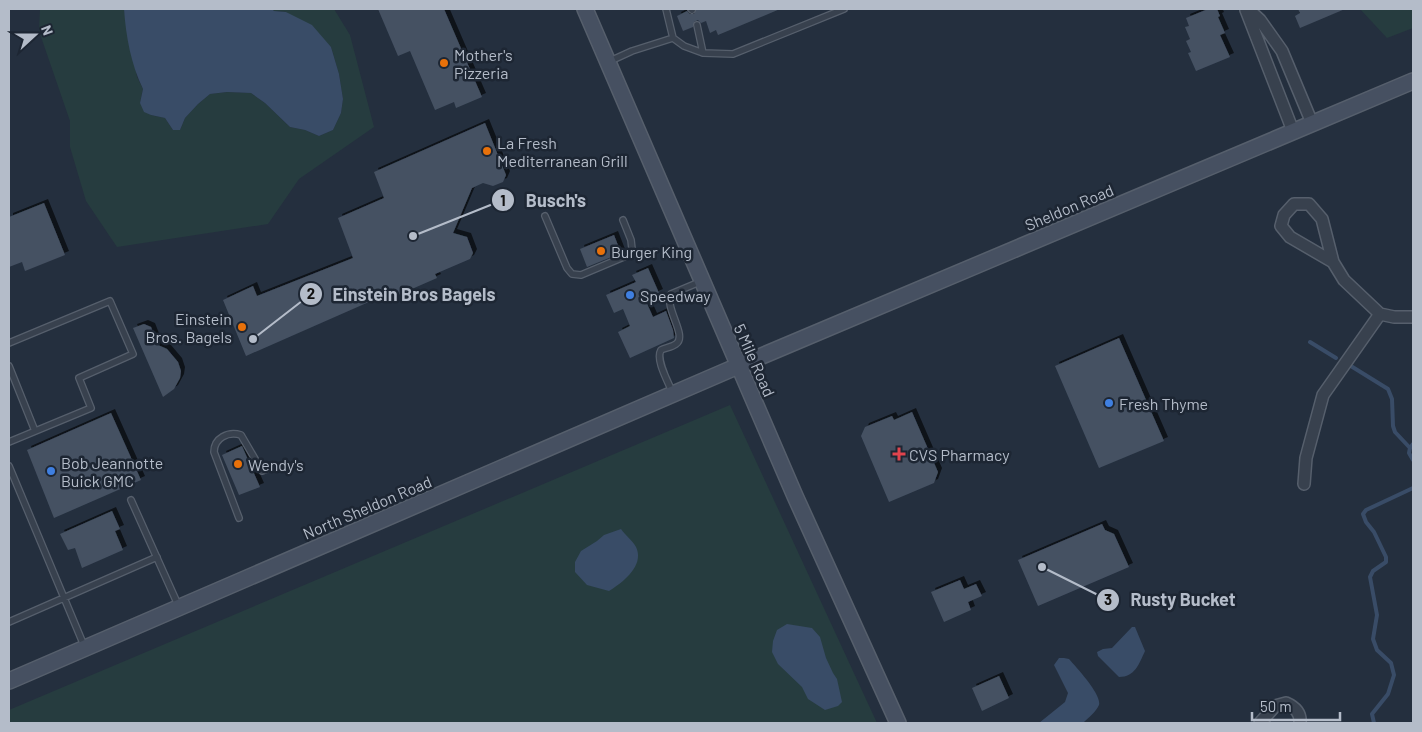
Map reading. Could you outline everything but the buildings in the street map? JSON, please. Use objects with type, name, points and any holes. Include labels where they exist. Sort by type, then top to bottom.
[{"type":"main road","name":"5 Mile Road","points":[[585,9],[738,366],[898,723]]},
{"type":"main road","name":"Sheldon Road","points":[[738,366],[1413,81]]},
{"type":"main road","name":"North Sheldon Road","points":[[9,681],[738,366]]},
{"type":"street","points":[[1247,9],[1260,20],[1282,52],[1312,123]]},
{"type":"street","points":[[1247,9],[1293,131]]},
{"type":"street","points":[[1333,262],[1290,237],[1281,226],[1284,215],[1294,204],[1309,204],[1322,219],[1333,262],[1344,280],[1380,314],[1394,317],[1413,317]]},
{"type":"street","points":[[1304,484],[1306,458],[1323,395],[1380,314]]},
{"type":"street","points":[[1260,723],[1275,706],[1286,703],[1294,707],[1298,713],[1300,723]]},
{"type":"lane","points":[[666,9],[673,38],[684,46],[703,53],[732,54],[834,11],[844,9]]},
{"type":"lane","points":[[697,25],[703,53]]},
{"type":"lane","points":[[608,62],[632,51],[673,38]]},
{"type":"lane","points":[[545,216],[567,268],[572,274],[580,275],[626,256],[632,249],[631,240],[623,220]]},
{"type":"lane","points":[[673,394],[658,355],[661,350],[677,344],[680,340],[669,298],[671,294],[702,281]]},
{"type":"lane","points":[[9,343],[110,301],[133,354],[78,378],[91,408],[9,442]]},
{"type":"lane","points":[[9,366],[35,431]]},
{"type":"lane","points":[[239,518],[214,452],[214,445],[218,439],[227,435],[235,433],[241,435],[262,471],[267,469]]},
{"type":"lane","points":[[9,466],[84,648]]},
{"type":"lane","points":[[131,500],[179,607]]},
{"type":"lane","points":[[9,622],[157,557]]},
{"type":"green space","points":[[40,9],[124,9],[137,77],[143,89],[140,103],[151,115],[165,118],[173,130],[180,130],[185,118],[210,94],[227,92],[251,93],[265,103],[290,127],[305,130],[319,136],[333,130],[341,113],[343,99],[339,74],[331,47],[286,12],[274,11],[272,9],[334,9],[350,35],[374,127],[299,179],[268,224],[117,247],[86,201],[70,147],[70,121],[39,31]]},
{"type":"green space","points":[[1360,9],[1413,9],[1413,28],[1387,38]]},
{"type":"green space","points":[[730,405],[877,723],[9,723],[9,710]]},
{"type":"water","points":[[124,9],[272,9],[274,11],[286,12],[312,25],[331,47],[339,74],[343,99],[341,113],[333,130],[319,136],[305,130],[290,127],[265,103],[251,93],[227,92],[210,94],[185,118],[180,130],[173,130],[165,118],[144,112],[140,103],[143,89],[135,70],[130,50]]},
{"type":"water","points":[[621,529],[636,547],[638,554],[635,567],[626,579],[609,591],[587,585],[575,572],[575,562],[581,551],[604,535]]},
{"type":"water","points":[[787,624],[812,628],[820,637],[826,658],[837,679],[842,702],[838,706],[825,710],[808,699],[802,687],[778,664],[772,652],[773,641],[777,630]]},
{"type":"water","points":[[1132,627],[1135,627],[1145,651],[1133,672],[1119,677],[1098,656],[1097,652],[1112,648]]},
{"type":"water","points":[[1059,658],[1069,659],[1097,695],[1099,705],[1083,723],[1039,723],[1065,702],[1068,693],[1054,665]]},
{"type":"waterway","points":[[1310,342],[1336,358]]},
{"type":"waterway","points":[[1346,363],[1388,389],[1392,399],[1395,432],[1410,448]]},
{"type":"waterway","points":[[1413,444],[1409,453],[1413,460]]},
{"type":"waterway","points":[[1374,723],[1372,714],[1388,694],[1394,675],[1391,663],[1377,650],[1373,639],[1377,615],[1370,577],[1373,571],[1386,562],[1386,557],[1363,514],[1366,510],[1413,488]]},
{"type":"place","name":"Mother's Pizzeria","points":[[444,63]]},
{"type":"place","name":"La Fresh Mediterranean Grill","points":[[487,151]]},
{"type":"place","name":"Busch's","points":[[413,236]]},
{"type":"place","name":"Burger King","points":[[601,251]]},
{"type":"place","name":"Speedway","points":[[630,295]]},
{"type":"place","name":"Einstein Bros. Bagels","points":[[242,327]]},
{"type":"place","name":"Einstein Bros Bagels","points":[[253,339]]},
{"type":"place","name":"Fresh Thyme","points":[[1109,403]]},
{"type":"place","name":"CVS Pharmacy","points":[[899,454]]},
{"type":"place","name":"Wendy's","points":[[238,464]]},
{"type":"place","name":"Bob Jeannotte Buick GMC","points":[[51,471]]},
{"type":"place","name":"Rusty Bucket","points":[[1042,567]]}]
